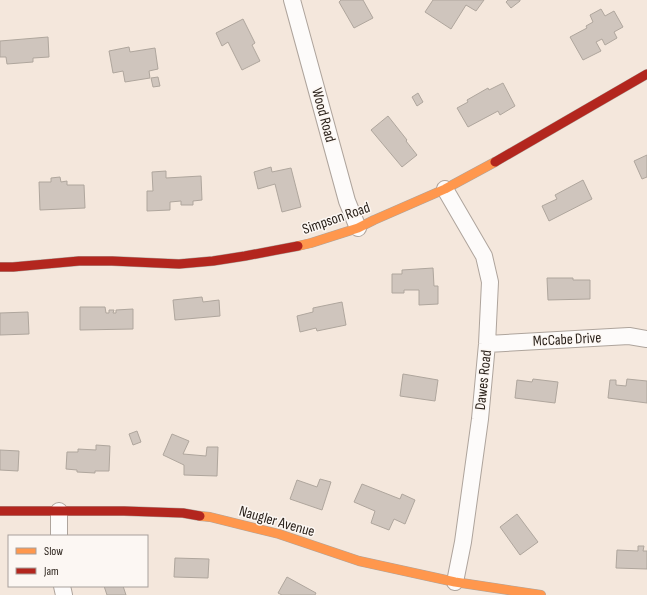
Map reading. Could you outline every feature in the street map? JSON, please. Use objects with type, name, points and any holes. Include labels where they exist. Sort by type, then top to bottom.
[{"type":"street","name":"Wood Road","points":[[292,0],[348,201],[358,228]]},
{"type":"street","name":"Simpson Road","points":[[0,267],[79,261],[112,261],[146,264],[179,264],[213,261],[304,244],[358,228],[445,189],[494,163],[647,74]]},
{"type":"street","name":"Dawes Road","points":[[445,189],[484,256],[490,282],[487,344],[480,418],[463,542],[455,582]]},
{"type":"street","name":"McCabe Drive","points":[[487,344],[628,336],[647,339]]},
{"type":"street","name":"Naugler Avenue","points":[[0,511],[183,513],[210,517],[279,534],[359,560],[455,582],[541,595]]},
{"type":"street","points":[[59,511],[60,535]]},
{"type":"building","points":[[341,0],[363,0],[373,18],[354,28],[339,2]]},
{"type":"building","points":[[433,0],[484,0],[476,11],[466,5],[451,29],[425,12]]},
{"type":"building","points":[[508,0],[520,1],[511,8],[506,2]]},
{"type":"building","points":[[601,9],[605,16],[614,11],[623,27],[614,32],[617,38],[605,45],[602,39],[596,42],[601,51],[583,60],[570,37],[587,28],[586,26],[593,22],[590,15]]},
{"type":"building","points":[[243,19],[255,43],[252,45],[260,61],[242,70],[228,42],[222,46],[216,33]]},
{"type":"building","points":[[48,37],[49,57],[33,58],[33,62],[7,64],[6,57],[0,57],[0,41]]},
{"type":"building","points":[[129,47],[130,52],[155,48],[158,69],[149,71],[150,78],[125,82],[123,71],[113,73],[109,51]]},
{"type":"building","points":[[158,77],[160,86],[153,87],[151,78]]},
{"type":"building","points":[[503,83],[515,106],[500,115],[498,111],[468,127],[457,108],[468,102],[467,100],[488,88],[489,90]]},
{"type":"building","points":[[418,93],[423,102],[417,106],[412,97]]},
{"type":"building","points":[[388,116],[417,155],[402,167],[371,130]]},
{"type":"building","points":[[647,155],[647,177],[642,179],[634,161]]},
{"type":"building","points":[[271,167],[272,172],[291,168],[301,207],[282,212],[275,184],[258,189],[254,172]]},
{"type":"building","points":[[166,171],[166,178],[201,176],[202,200],[193,201],[193,205],[181,205],[181,201],[170,202],[170,210],[147,211],[147,191],[153,191],[152,172]]},
{"type":"building","points":[[60,177],[61,182],[67,181],[67,185],[84,185],[85,208],[40,210],[39,182],[51,182],[51,178]]},
{"type":"building","points":[[583,180],[592,199],[549,221],[542,206],[557,199],[555,195]]},
{"type":"building","points":[[433,268],[434,286],[438,286],[438,304],[419,305],[419,290],[404,290],[404,293],[392,293],[392,274],[402,274],[402,270]]},
{"type":"building","points":[[547,278],[573,278],[573,280],[590,280],[590,299],[548,300]]},
{"type":"building","points":[[202,297],[203,302],[219,300],[220,316],[175,320],[173,300]]},
{"type":"building","points":[[342,302],[346,325],[317,331],[316,328],[300,332],[297,316],[313,312],[313,308]]},
{"type":"building","points":[[80,307],[105,307],[106,313],[109,313],[109,310],[114,310],[113,313],[116,313],[116,310],[133,309],[133,329],[80,330]]},
{"type":"building","points":[[28,312],[29,334],[0,335],[0,313]]},
{"type":"building","points":[[403,374],[438,380],[435,401],[400,396]]},
{"type":"building","points":[[533,379],[558,382],[555,403],[515,398],[517,380],[532,382]]},
{"type":"building","points":[[627,379],[647,381],[647,403],[608,398],[610,380],[616,380],[616,385],[626,386]]},
{"type":"building","points":[[137,431],[141,442],[133,445],[129,434]]},
{"type":"building","points":[[172,434],[189,441],[183,454],[206,456],[207,447],[218,447],[217,476],[184,475],[184,465],[163,455]]},
{"type":"building","points":[[96,445],[110,446],[109,471],[95,471],[95,473],[77,472],[77,470],[66,469],[67,452],[78,452],[78,449],[96,450]]},
{"type":"building","points":[[0,450],[19,451],[18,471],[0,470]]},
{"type":"building","points":[[320,479],[331,482],[322,510],[290,499],[297,480],[317,487]]},
{"type":"building","points":[[362,484],[400,499],[402,494],[415,500],[405,524],[394,519],[389,530],[371,523],[375,511],[354,502]]},
{"type":"building","points":[[517,514],[538,542],[520,555],[500,527]]},
{"type":"building","points":[[638,546],[644,546],[643,551],[647,551],[647,569],[616,568],[617,550],[638,551]]},
{"type":"building","points":[[175,558],[209,559],[208,578],[174,577]]},
{"type":"building","points":[[287,577],[316,593],[315,595],[282,595],[278,593]]},
{"type":"building","points":[[104,587],[123,587],[126,595],[107,595]]},
{"type":"traffic: slow","points":[[298,246],[358,228],[445,189],[495,162]]},
{"type":"traffic: slow","points":[[200,516],[210,517],[279,534],[359,561],[455,582],[541,595]]},
{"type":"traffic: jam","points":[[495,162],[647,74]]},
{"type":"traffic: jam","points":[[0,267],[79,261],[179,264],[213,261],[298,246]]},
{"type":"traffic: jam","points":[[0,511],[124,511],[183,513],[200,516]]}]
